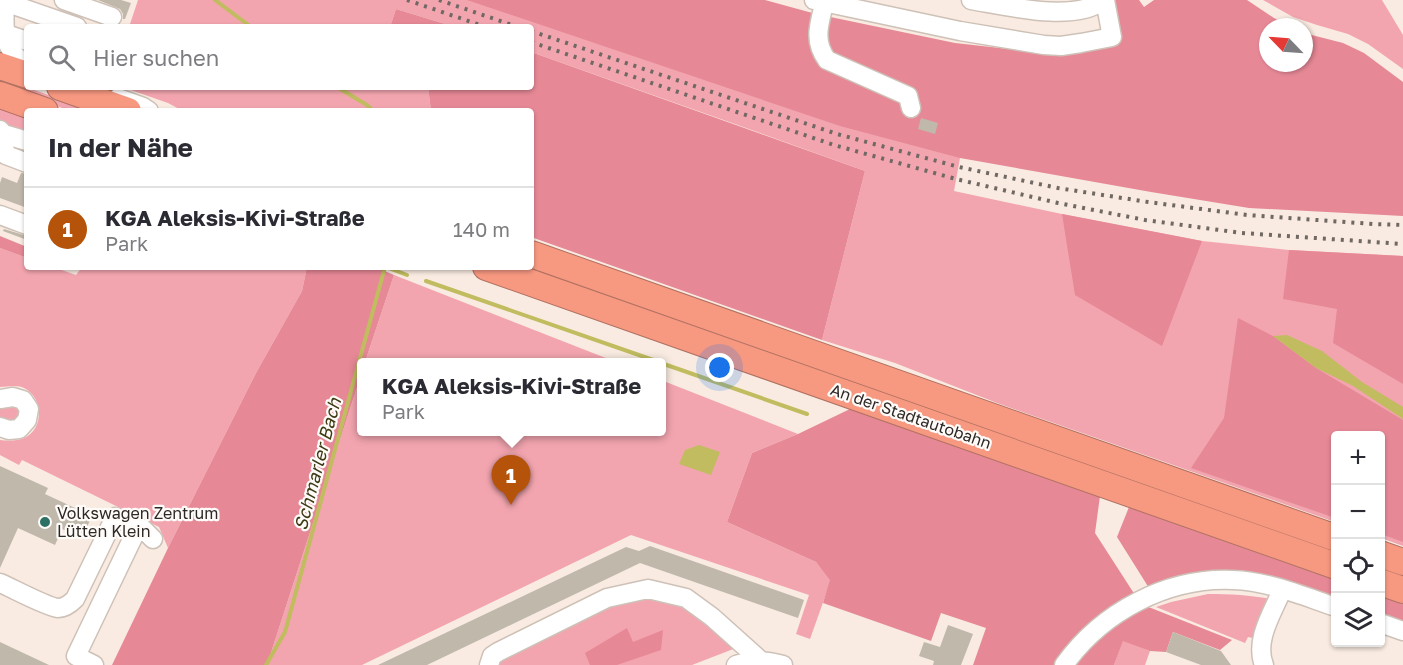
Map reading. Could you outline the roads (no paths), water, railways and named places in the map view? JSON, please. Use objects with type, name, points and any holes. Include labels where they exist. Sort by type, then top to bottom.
[{"type":"highway","points":[[0,66],[24,74]]},
{"type":"highway","points":[[68,90],[120,108]]},
{"type":"highway","points":[[0,95],[37,108]]},
{"type":"highway","name":"An der Stadtautobahn","points":[[534,255],[1331,537]]},
{"type":"highway","name":"An der Stadtautobahn","points":[[495,270],[1331,565]]},
{"type":"highway","points":[[1385,556],[1403,562]]},
{"type":"highway","points":[[1385,584],[1403,590]]},
{"type":"street","points":[[64,0],[112,17]]},
{"type":"street","points":[[911,108],[908,96],[827,60],[818,37],[821,1],[960,31],[1044,45],[1060,46],[1112,37],[1104,0],[1095,7],[1058,12],[971,0]]},
{"type":"street","points":[[24,63],[18,60],[2,33],[5,1],[69,24]]},
{"type":"street","points":[[2,33],[24,40]]},
{"type":"street","points":[[95,90],[144,108]]},
{"type":"street","points":[[24,140],[1,132],[3,163],[24,163]]},
{"type":"street","points":[[0,215],[24,224]]},
{"type":"street","points":[[0,399],[23,400],[29,409],[27,420],[19,429],[9,430],[0,427]]},
{"type":"street","points":[[0,583],[52,607],[69,605],[75,599],[115,517],[138,527],[153,538]]},
{"type":"street","points":[[94,665],[76,656],[138,527]]},
{"type":"street","points":[[1064,665],[1098,627],[1116,613],[1146,597],[1178,586],[1206,581],[1255,582],[1331,606]]},
{"type":"street","points":[[489,665],[492,656],[498,652],[607,598],[648,589],[686,598],[712,616],[760,660]]},
{"type":"street","points":[[1264,665],[1261,646],[1264,631],[1282,590]]},
{"type":"street","points":[[1385,625],[1403,631]]},
{"type":"street","points":[[736,665],[760,660],[783,665]]},
{"type":"waterway","name":"Schmarler Bach","points":[[215,0],[247,24]]},
{"type":"waterway","name":"Schmarler Bach","points":[[342,90],[370,108]]},
{"type":"waterway","name":"Schmarler Bach","points":[[360,358],[384,270]]},
{"type":"waterway","points":[[394,270],[407,275]]},
{"type":"waterway","points":[[426,281],[647,358]]},
{"type":"waterway","points":[[666,365],[807,414]]},
{"type":"waterway","name":"Schmarler Bach","points":[[266,665],[285,632],[357,369]]},
{"type":"railway","points":[[407,0],[477,24]]},
{"type":"railway","points":[[439,0],[509,24]]},
{"type":"railway","points":[[534,32],[837,134],[959,167],[1058,188],[1247,215],[1403,225]]},
{"type":"railway","points":[[534,43],[834,145],[956,179],[1058,203],[1145,220],[1242,233],[1403,244]]},
{"type":"place","name":"KGA Aleksis-Kivi-Straße","points":[[511,505]]},
{"type":"place","name":"Volkswagen Zentrum Lütten Klein","points":[[45,522]]}]
